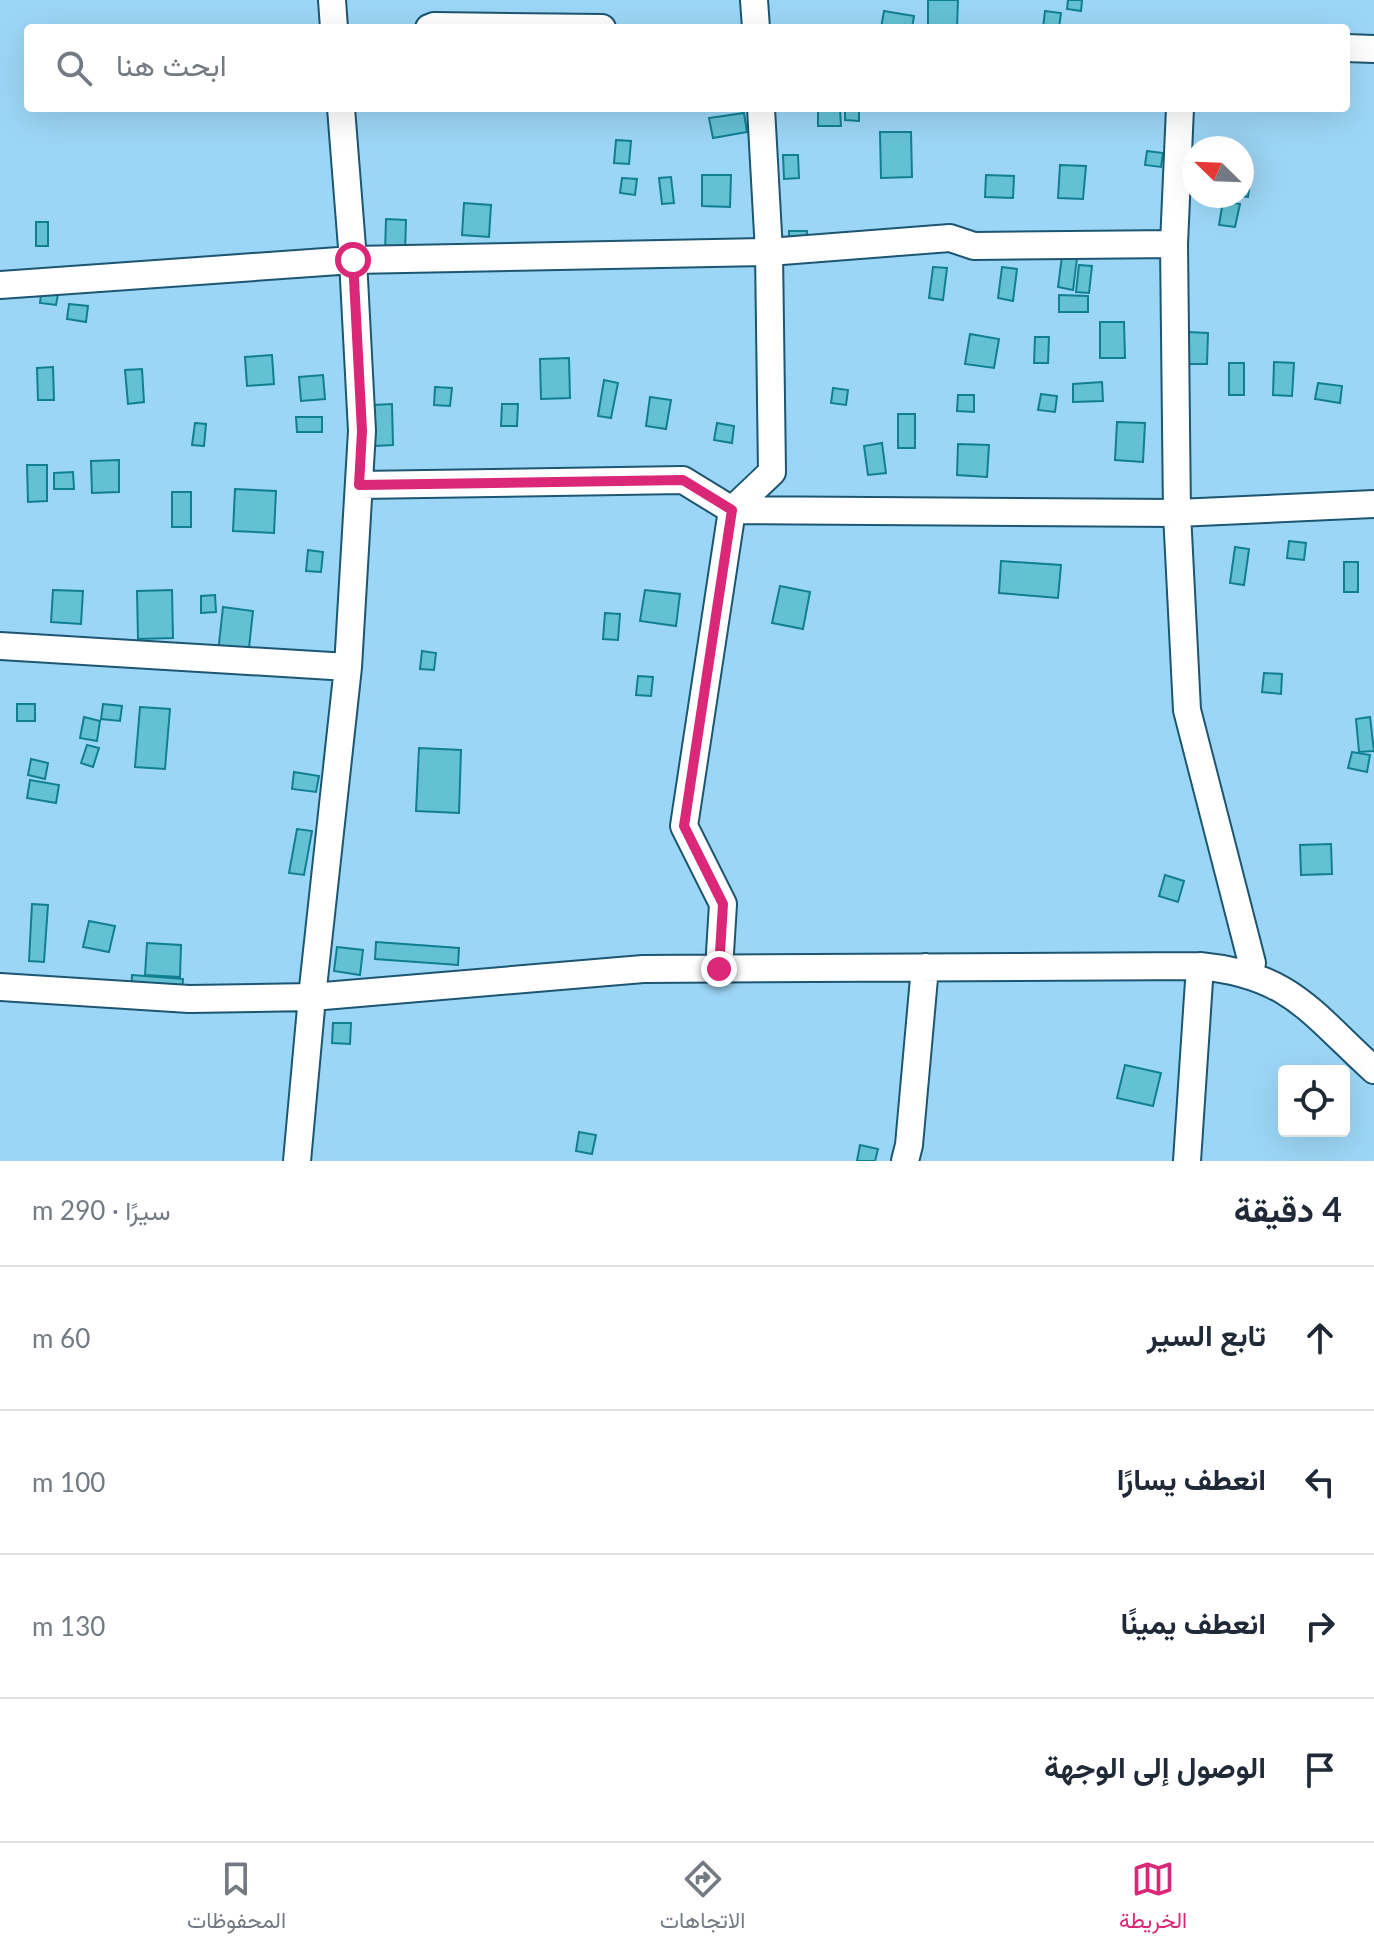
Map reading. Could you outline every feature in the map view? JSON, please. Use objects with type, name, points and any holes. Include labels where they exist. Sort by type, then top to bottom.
[{"type":"street","points":[[332,0],[334,24]]},
{"type":"street","points":[[754,0],[756,24]]},
{"type":"street","points":[[1350,48],[1374,49]]},
{"type":"street","points":[[297,1161],[348,667],[362,431],[341,112]]},
{"type":"street","points":[[719,969],[723,904],[684,826],[732,510],[772,472],[769,252],[761,112]]},
{"type":"street","points":[[1180,112],[1174,244],[1177,513],[1187,710],[1252,963],[1245,973]]},
{"type":"street","points":[[0,285],[353,260],[769,252],[950,238],[974,246],[1174,244]]},
{"type":"street","points":[[359,485],[683,480],[732,510],[1177,513],[1374,504]]},
{"type":"street","points":[[0,646],[348,667]]},
{"type":"street","points":[[1187,1161],[1200,966]]},
{"type":"street","points":[[0,987],[189,999],[312,997],[643,969],[1200,966],[1245,973],[1267,981],[1303,1002],[1374,1070]]},
{"type":"street","points":[[905,1161],[925,967]]},
{"type":"building","points":[[928,0],[958,0],[957,24],[928,24]]},
{"type":"building","points":[[1068,0],[1082,0],[1081,11],[1067,9]]},
{"type":"building","points":[[884,11],[914,16],[913,24],[882,24]]},
{"type":"building","points":[[1045,11],[1061,13],[1060,24],[1043,24]]},
{"type":"building","points":[[818,112],[840,112],[841,126],[818,126]]},
{"type":"building","points":[[845,112],[859,112],[859,121],[845,120]]},
{"type":"building","points":[[744,113],[747,132],[713,138],[709,118]]},
{"type":"building","points":[[880,132],[911,132],[912,177],[881,178]]},
{"type":"building","points":[[616,140],[631,141],[629,164],[614,163]]},
{"type":"building","points":[[1147,151],[1163,153],[1161,167],[1145,165]]},
{"type":"building","points":[[783,155],[798,155],[799,178],[784,179]]},
{"type":"building","points":[[1060,165],[1086,166],[1083,199],[1058,198]]},
{"type":"building","points":[[702,175],[731,175],[730,207],[702,206]]},
{"type":"building","points":[[986,175],[1014,176],[1013,198],[985,197]]},
{"type":"building","points":[[671,177],[674,203],[662,204],[659,178]]},
{"type":"building","points":[[622,178],[637,179],[635,195],[620,193]]},
{"type":"building","points":[[464,203],[491,205],[489,237],[462,235]]},
{"type":"building","points":[[1222,208],[1239,208],[1235,227],[1219,225]]},
{"type":"building","points":[[386,219],[406,220],[405,253],[385,252]]},
{"type":"building","points":[[36,222],[48,222],[48,246],[36,246]]},
{"type":"building","points":[[789,231],[807,231],[806,248],[789,247]]},
{"type":"building","points":[[1062,256],[1077,258],[1073,290],[1058,287]]},
{"type":"building","points":[[1079,265],[1092,266],[1089,293],[1076,292]]},
{"type":"building","points":[[933,267],[947,268],[943,300],[929,298]]},
{"type":"building","points":[[1002,267],[1017,269],[1013,301],[998,298]]},
{"type":"building","points":[[42,286],[59,289],[56,305],[40,303]]},
{"type":"building","points":[[1059,295],[1088,296],[1088,312],[1059,312]]},
{"type":"building","points":[[69,304],[88,306],[86,322],[67,319]]},
{"type":"building","points":[[1100,322],[1124,322],[1125,358],[1100,358]]},
{"type":"building","points":[[1188,332],[1208,333],[1207,364],[1187,364]]},
{"type":"building","points":[[970,334],[999,339],[994,368],[965,364]]},
{"type":"building","points":[[1035,337],[1049,337],[1048,363],[1034,363]]},
{"type":"building","points":[[272,355],[274,384],[247,386],[245,357]]},
{"type":"building","points":[[569,358],[570,398],[541,399],[540,359]]},
{"type":"building","points":[[1274,362],[1294,363],[1292,396],[1273,395]]},
{"type":"building","points":[[1229,363],[1244,363],[1244,395],[1229,395]]},
{"type":"building","points":[[53,367],[54,400],[38,400],[37,368]]},
{"type":"building","points":[[142,369],[144,402],[128,404],[125,370]]},
{"type":"building","points":[[323,375],[325,399],[301,401],[299,377]]},
{"type":"building","points":[[604,380],[618,383],[611,418],[598,416]]},
{"type":"building","points":[[1102,382],[1103,401],[1073,402],[1073,384]]},
{"type":"building","points":[[1318,383],[1342,386],[1340,403],[1315,399]]},
{"type":"building","points":[[435,387],[452,388],[450,406],[434,405]]},
{"type":"building","points":[[833,388],[848,390],[846,405],[831,403]]},
{"type":"building","points":[[1041,394],[1057,396],[1055,412],[1038,410]]},
{"type":"building","points":[[958,395],[974,395],[974,412],[957,411]]},
{"type":"building","points":[[650,397],[671,400],[666,429],[646,426]]},
{"type":"building","points":[[392,404],[393,445],[374,446],[373,405]]},
{"type":"building","points":[[502,404],[518,404],[517,426],[501,426]]},
{"type":"building","points":[[898,414],[915,414],[915,448],[898,448]]},
{"type":"building","points":[[296,417],[322,417],[322,432],[297,432]]},
{"type":"building","points":[[1117,422],[1145,423],[1143,462],[1115,460]]},
{"type":"building","points":[[195,423],[206,424],[204,446],[192,445]]},
{"type":"building","points":[[717,423],[734,426],[732,443],[714,440]]},
{"type":"building","points":[[882,443],[886,473],[868,475],[864,446]]},
{"type":"building","points":[[958,444],[989,445],[987,477],[957,475]]},
{"type":"building","points":[[119,460],[119,492],[92,493],[91,461]]},
{"type":"building","points":[[27,465],[47,465],[47,501],[28,502]]},
{"type":"building","points":[[73,472],[74,489],[54,489],[54,473]]},
{"type":"building","points":[[235,489],[276,491],[274,533],[233,531]]},
{"type":"building","points":[[172,492],[191,492],[191,527],[172,527]]},
{"type":"building","points":[[1289,541],[1306,543],[1304,560],[1287,558]]},
{"type":"building","points":[[1235,547],[1249,549],[1244,585],[1230,583]]},
{"type":"building","points":[[308,550],[323,552],[321,572],[306,571]]},
{"type":"building","points":[[1001,561],[1061,565],[1058,598],[999,593]]},
{"type":"building","points":[[1344,562],[1358,562],[1358,592],[1344,592]]},
{"type":"building","points":[[780,586],[810,592],[803,629],[772,623]]},
{"type":"building","points":[[53,590],[83,591],[81,624],[51,622]]},
{"type":"building","points":[[172,590],[173,638],[138,639],[137,591]]},
{"type":"building","points":[[645,590],[680,594],[676,626],[640,621]]},
{"type":"building","points":[[215,595],[216,612],[201,613],[201,596]]},
{"type":"building","points":[[223,607],[253,611],[248,657],[218,653]]},
{"type":"building","points":[[605,613],[620,614],[618,640],[603,639]]},
{"type":"building","points":[[422,651],[436,653],[434,670],[420,669]]},
{"type":"building","points":[[1264,673],[1282,674],[1281,694],[1262,692]]},
{"type":"building","points":[[638,676],[653,677],[651,696],[636,695]]},
{"type":"building","points":[[17,704],[35,704],[35,721],[17,721]]},
{"type":"building","points":[[103,704],[122,706],[120,721],[101,719]]},
{"type":"building","points":[[140,707],[170,709],[165,769],[135,767]]},
{"type":"building","points":[[84,717],[100,721],[97,741],[80,738]]},
{"type":"building","points":[[1370,717],[1374,751],[1359,752],[1356,719]]},
{"type":"building","points":[[87,745],[99,748],[93,767],[81,763]]},
{"type":"building","points":[[419,748],[461,750],[459,813],[416,811]]},
{"type":"building","points":[[1352,752],[1370,755],[1367,772],[1348,768]]},
{"type":"building","points":[[31,759],[48,763],[45,779],[28,775]]},
{"type":"building","points":[[294,772],[319,776],[316,792],[292,789]]},
{"type":"building","points":[[30,780],[59,785],[56,803],[27,798]]},
{"type":"building","points":[[297,829],[312,831],[304,875],[289,873]]},
{"type":"building","points":[[1331,844],[1332,874],[1301,875],[1300,845]]},
{"type":"building","points":[[1165,875],[1184,881],[1178,902],[1159,896]]},
{"type":"building","points":[[32,904],[48,905],[44,962],[29,961]]},
{"type":"building","points":[[89,921],[115,926],[109,952],[83,947]]},
{"type":"building","points":[[376,942],[459,948],[458,965],[375,959]]},
{"type":"building","points":[[147,943],[181,945],[180,977],[145,975]]},
{"type":"building","points":[[337,947],[363,950],[360,975],[334,971]]},
{"type":"building","points":[[132,975],[183,979],[182,995],[131,992]]},
{"type":"building","points":[[333,1023],[351,1023],[350,1044],[332,1043]]},
{"type":"building","points":[[1125,1065],[1161,1073],[1153,1106],[1117,1098]]},
{"type":"building","points":[[579,1132],[596,1135],[592,1154],[576,1151]]},
{"type":"building","points":[[860,1145],[878,1149],[875,1161],[857,1161]]},
{"type":"route","points":[[353,260],[362,431],[359,485],[683,480],[732,510],[684,826],[723,904],[719,969]]}]
